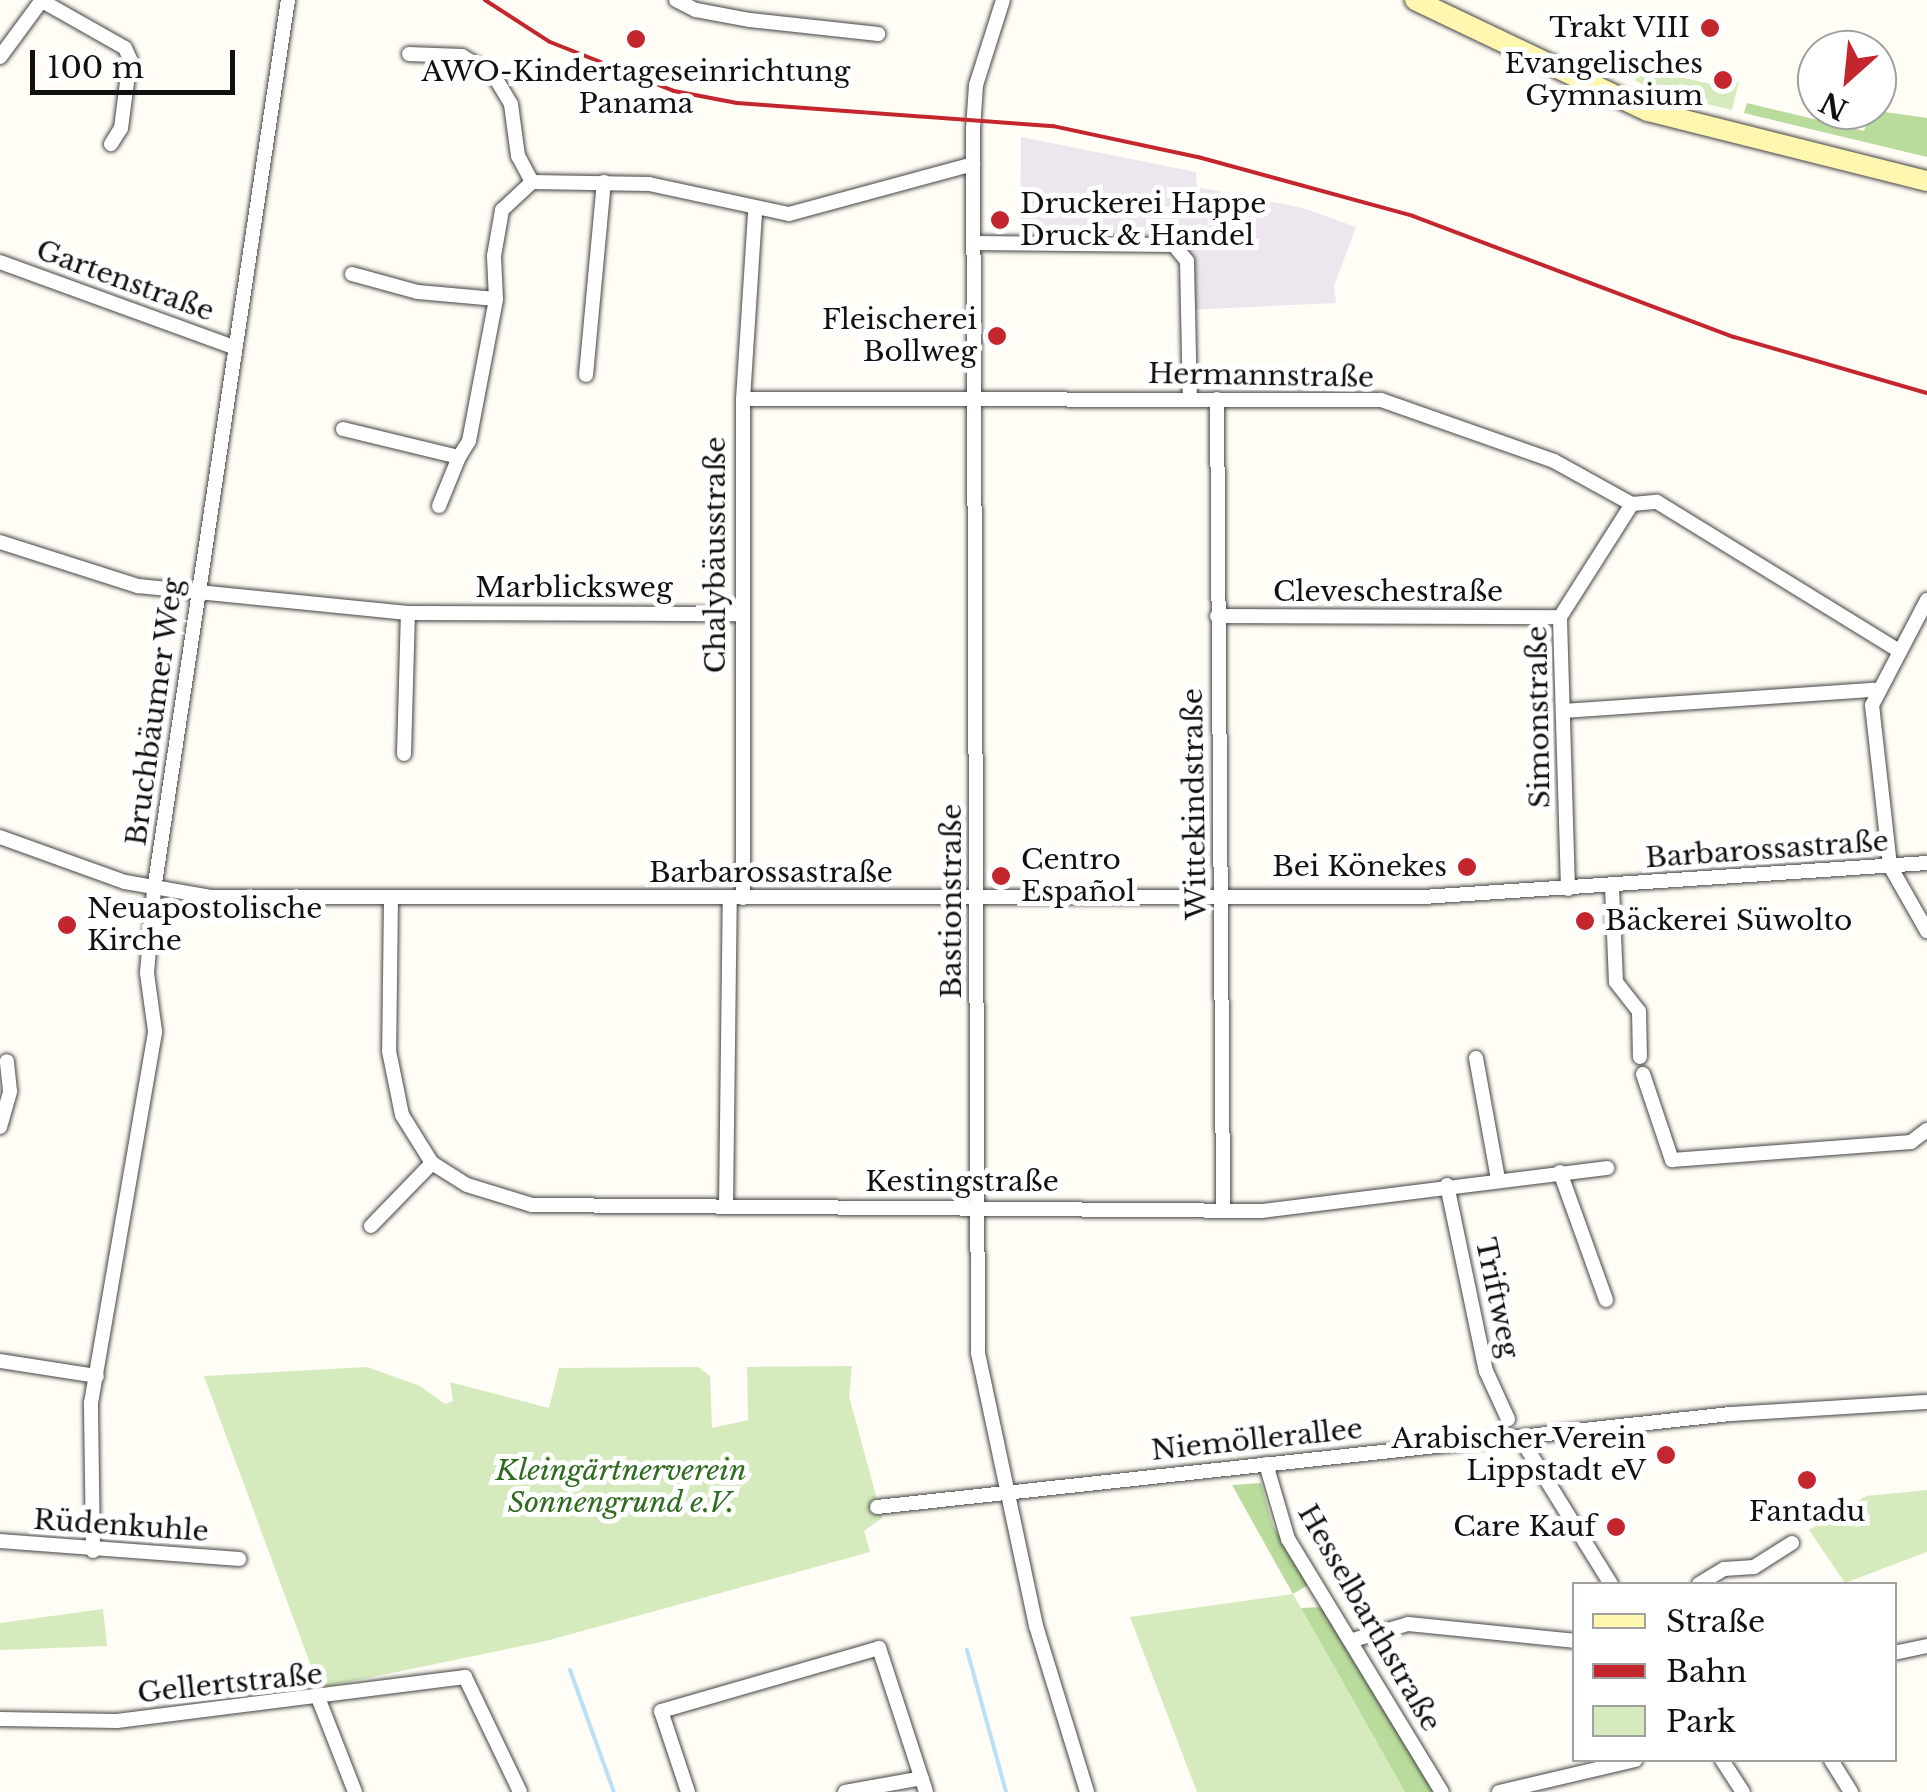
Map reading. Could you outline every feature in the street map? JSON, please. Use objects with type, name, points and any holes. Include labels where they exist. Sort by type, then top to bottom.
[{"type":"main road","points":[[1416,0],[1648,111],[1927,180]]},
{"type":"street","points":[[0,57],[42,0],[125,48],[130,59],[121,128],[111,144]]},
{"type":"street","name":"Bruchbäumer Weg","points":[[93,1551],[91,1403],[155,1031],[148,973],[154,890],[288,0]]},
{"type":"street","points":[[676,0],[750,20],[878,34]]},
{"type":"street","name":"Bastionstraße","points":[[1003,0],[976,86],[973,164],[978,1353],[1036,1626],[1087,1792]]},
{"type":"street","points":[[409,54],[462,56],[493,74],[511,104],[518,156],[532,182]]},
{"type":"street","points":[[440,506],[468,441],[496,300],[494,256],[502,210],[532,182],[650,184],[755,212],[819,210],[973,164]]},
{"type":"street","points":[[586,375],[604,182]]},
{"type":"street","name":"Chalybäusstraße","points":[[726,1207],[737,898],[742,399],[755,212]]},
{"type":"street","points":[[974,242],[1174,245],[1187,261],[1190,399]]},
{"type":"street","name":"Gartenstraße","points":[[0,262],[234,346]]},
{"type":"street","points":[[352,274],[418,292],[496,300]]},
{"type":"street","name":"Hermannstraße","points":[[742,399],[1381,400],[1554,461],[1632,504],[1656,502],[1896,650]]},
{"type":"street","name":"Wittekindstraße","points":[[1217,399],[1222,1207]]},
{"type":"street","points":[[344,429],[459,457]]},
{"type":"street","name":"Simonstraße","points":[[1568,889],[1560,616],[1632,504]]},
{"type":"street","name":"Marblicksweg","points":[[0,542],[138,586],[408,613],[739,614]]},
{"type":"street","points":[[1927,600],[1874,690],[1890,866],[1927,931]]},
{"type":"street","points":[[404,754],[408,613]]},
{"type":"street","name":"Cleveschestraße","points":[[1217,616],[1560,616]]},
{"type":"street","points":[[1563,712],[1874,690]]},
{"type":"street","name":"Barbarossastraße","points":[[0,837],[154,890],[390,898],[1219,898],[1568,889],[1927,863]]},
{"type":"street","name":"Barbarossastraße","points":[[1612,886],[1616,982],[1639,1011],[1640,1057]]},
{"type":"street","points":[[371,1226],[432,1163],[392,1084],[390,898]]},
{"type":"street","points":[[1476,1058],[1498,1179]]},
{"type":"street","points":[[0,1127],[10,1091],[6,1061]]},
{"type":"street","points":[[1643,1074],[1672,1160],[1911,1142],[1927,1130]]},
{"type":"street","name":"Kestingstraße","points":[[432,1163],[467,1185],[532,1205],[1222,1207],[1262,1211],[1607,1168]]},
{"type":"street","points":[[1560,1172],[1606,1300]]},
{"type":"street","name":"Triftweg","points":[[1447,1185],[1486,1371],[1508,1418]]},
{"type":"street","points":[[0,1361],[97,1376]]},
{"type":"street","name":"Niemöllerallee","points":[[1009,1492],[1521,1440],[1730,1414],[1927,1402]]},
{"type":"street","points":[[1521,1440],[1610,1582]]},
{"type":"street","name":"Hesselbarthstraße","points":[[1266,1464],[1288,1539],[1353,1640],[1442,1792]]},
{"type":"street","points":[[876,1507],[1009,1492]]},
{"type":"street","name":"Rüdenkuhle","points":[[0,1541],[239,1559]]},
{"type":"street","points":[[1702,1582],[1724,1569],[1754,1567],[1792,1543]]},
{"type":"street","points":[[1353,1640],[1408,1624],[1572,1641]]},
{"type":"street","points":[[1897,1652],[1927,1646]]},
{"type":"street","points":[[688,1792],[661,1711],[879,1648],[924,1785],[846,1792]]},
{"type":"street","name":"Gellertstraße","points":[[0,1719],[117,1722],[318,1700],[464,1677],[520,1792]]},
{"type":"street","points":[[318,1700],[355,1792]]},
{"type":"street","points":[[1499,1792],[1626,1762]]},
{"type":"street","points":[[1723,1762],[1743,1792]]},
{"type":"street","points":[[1832,1762],[1852,1792]]},
{"type":"shaded area","points":[[1021,137],[1196,172],[1197,187],[1303,208],[1356,227],[1334,286],[1336,303],[1188,310],[1187,261],[1174,245],[1020,243]]},
{"type":"green space","points":[[1655,61],[1668,74],[1728,88],[1739,81],[1732,110],[1660,93],[1634,80]]},
{"type":"green space","points":[[1747,103],[1797,115],[1797,126],[1744,113]]},
{"type":"green space","points":[[1897,114],[1927,118],[1927,157],[1815,130],[1897,130]]},
{"type":"green space","name":"Kleingärtnerverein Sonnengrund e.V.","points":[[852,1366],[849,1396],[882,1518],[864,1531],[870,1552],[546,1641],[319,1688],[204,1376],[367,1367],[420,1386],[445,1404],[453,1401],[450,1382],[549,1408],[559,1368],[698,1367],[710,1376],[712,1428],[748,1420],[747,1367]]},
{"type":"green space","points":[[1261,1483],[1273,1526],[1308,1585],[1293,1594],[1232,1485]]},
{"type":"green space","points":[[1927,1490],[1927,1552],[1844,1582],[1809,1530],[1866,1496]]},
{"type":"green space","points":[[1293,1594],[1405,1792],[1197,1792],[1130,1617]]},
{"type":"green space","points":[[1323,1607],[1435,1792],[1405,1792],[1301,1608]]},
{"type":"green space","points":[[103,1609],[107,1646],[0,1650],[0,1623]]},
{"type":"waterway","points":[[967,1650],[1006,1792]]},
{"type":"waterway","points":[[570,1670],[614,1792]]},
{"type":"railway","points":[[485,0],[550,42],[674,91],[737,103],[1053,126],[1198,157],[1413,216],[1734,337],[1927,393]]},
{"type":"place","name":"Trakt VIII","points":[[1710,28]]},
{"type":"place","name":"AWO-Kindertageseinrichtung Panama","points":[[636,39]]},
{"type":"place","name":"Evangelisches Gymnasium","points":[[1723,80]]},
{"type":"place","name":"Druckerei Happe Druck & Handel","points":[[1000,220]]},
{"type":"place","name":"Fleischerei Bollweg","points":[[997,336]]},
{"type":"place","name":"Bei Könekes","points":[[1467,867]]},
{"type":"place","name":"Centro Español","points":[[1001,876]]},
{"type":"place","name":"Bäckerei Süwolto","points":[[1585,921]]},
{"type":"place","name":"Neuapostolische Kirche","points":[[67,925]]},
{"type":"place","name":"Arabischer Verein Lippstadt eV","points":[[1666,1455]]},
{"type":"place","name":"Fantadu","points":[[1807,1480]]},
{"type":"place","name":"Care Kauf","points":[[1616,1527]]}]
